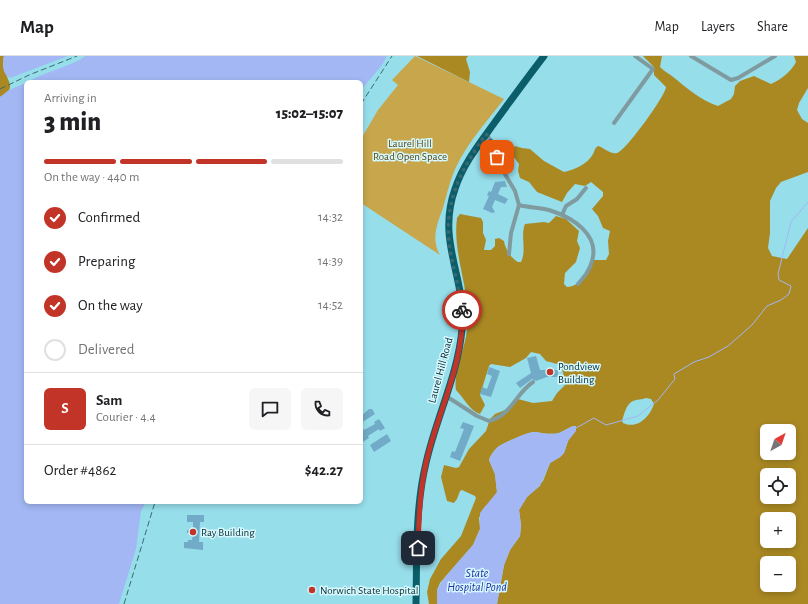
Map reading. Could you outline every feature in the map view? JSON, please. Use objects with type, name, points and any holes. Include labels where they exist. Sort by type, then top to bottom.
[{"type":"highway","name":"Laurel Hill Road","points":[[416,604],[419,510],[423,476],[458,355],[463,319],[449,239],[452,195],[461,173],[486,134],[544,56]]},
{"type":"street","points":[[614,123],[653,69],[636,56]]},
{"type":"street","points":[[691,56],[722,76],[731,80],[738,78],[775,56]]},
{"type":"street","points":[[486,134],[491,141],[502,169],[515,192],[519,204],[511,233],[509,254]]},
{"type":"street","points":[[562,215],[566,206],[577,199],[586,188]]},
{"type":"street","points":[[519,204],[542,208],[562,215],[582,228],[591,240],[593,260],[587,273],[578,284]]},
{"type":"street","points":[[445,396],[477,416],[489,421],[505,413],[521,392],[534,382]]},
{"type":"green space","name":"Laurel Hill Road Open Space","points":[[415,56],[504,99],[472,140],[454,172],[435,237],[437,249],[440,255],[363,204],[363,136],[378,110],[398,85],[392,80]]},
{"type":"shaded area","points":[[0,56],[4,56],[3,61],[10,88],[0,97]]},
{"type":"shaded area","points":[[417,56],[468,56],[466,59],[470,72],[469,82]]},
{"type":"shaded area","points":[[643,56],[662,56],[660,67],[699,97],[718,106],[731,99],[734,94],[735,86],[740,81],[754,76],[771,84],[782,78],[791,69],[796,62],[794,56],[808,56],[808,88],[799,103],[797,110],[802,119],[808,123],[808,172],[781,182],[776,188],[770,201],[770,233],[768,248],[772,256],[787,259],[808,228],[808,604],[497,604],[504,565],[510,550],[520,536],[521,525],[519,510],[527,497],[543,481],[550,463],[564,453],[573,426],[556,434],[532,432],[504,443],[494,451],[489,460],[495,474],[497,492],[483,509],[479,518],[480,529],[473,545],[440,583],[437,590],[437,604],[429,604],[427,592],[430,579],[441,559],[461,536],[476,498],[475,496],[462,490],[454,503],[447,501],[441,477],[444,465],[456,468],[459,467],[469,449],[486,431],[490,419],[495,414],[505,410],[518,399],[533,403],[552,401],[557,393],[566,384],[561,365],[546,361],[540,354],[531,352],[526,358],[510,367],[491,364],[489,366],[480,395],[485,405],[480,414],[470,407],[456,390],[456,376],[466,337],[468,316],[465,288],[457,246],[457,218],[460,214],[481,218],[483,222],[483,233],[486,240],[484,250],[491,250],[495,246],[495,239],[499,238],[504,241],[509,253],[518,262],[521,262],[523,257],[523,233],[525,224],[544,222],[549,223],[556,216],[566,219],[579,231],[577,241],[580,248],[576,262],[565,273],[564,284],[567,287],[576,284],[583,277],[593,260],[606,260],[609,254],[608,241],[610,231],[603,228],[598,216],[592,209],[603,196],[603,192],[591,182],[585,186],[575,184],[567,193],[562,202],[537,192],[529,182],[520,178],[518,171],[519,164],[510,152],[515,146],[530,149],[544,161],[564,172],[572,170],[588,161],[598,146],[612,153],[617,153],[636,134],[653,111],[664,92],[666,87],[654,75],[654,67]],"holes":[[[646,398],[651,399],[654,404],[650,413],[643,421],[634,425],[623,423],[622,421],[626,410],[631,402]]]},
{"type":"water","points":[[4,56],[68,56],[10,78],[5,74],[3,68]]},
{"type":"water","points":[[85,56],[387,56],[382,65],[363,88],[363,80],[32,80]]},
{"type":"water","points":[[24,84],[24,504],[145,504],[141,511],[136,549],[119,604],[0,604],[0,97],[9,90]]},
{"type":"water","name":"State Hospital Pond","points":[[576,426],[576,431],[568,441],[564,453],[550,463],[540,486],[527,497],[519,510],[521,525],[520,536],[510,550],[504,565],[497,604],[437,604],[437,590],[445,577],[473,545],[480,529],[480,513],[497,492],[495,474],[489,460],[494,451],[504,443],[532,432],[556,434]]},
{"type":"building","points":[[505,181],[507,187],[501,187],[498,194],[508,199],[505,204],[495,200],[492,207],[495,212],[492,213],[483,209],[489,196],[487,195],[489,191],[491,192],[495,182]]},
{"type":"building","name":"Pondview Building","points":[[536,356],[540,370],[558,370],[558,377],[547,377],[536,381],[532,379],[520,388],[516,383],[531,373],[527,358]]},
{"type":"building","points":[[489,367],[500,371],[491,397],[480,394],[482,387],[487,389],[492,376],[487,374]]},
{"type":"building","points":[[369,409],[372,409],[375,414],[363,422],[363,414]]},
{"type":"building","points":[[379,419],[385,428],[380,431],[379,429],[368,436],[369,438],[363,442],[363,428],[364,430],[375,424],[374,422]]},
{"type":"building","points":[[463,422],[474,426],[460,461],[450,457],[452,451],[455,452],[464,429],[460,428]]},
{"type":"building","points":[[387,434],[391,441],[374,452],[370,445]]},
{"type":"building","name":"Ray Building","points":[[187,515],[204,515],[204,522],[200,522],[199,542],[203,542],[203,550],[184,548],[184,542],[192,540],[193,533],[187,533],[187,530],[193,530],[193,522],[187,522]]},
{"type":"waterway","points":[[576,428],[594,418],[606,425],[638,416],[658,400],[675,379],[674,374],[694,362],[709,357],[728,346],[752,325],[767,306],[781,300],[789,294],[791,286],[779,280],[778,274],[791,222],[808,202]]},
{"type":"railway","points":[[0,89],[29,75],[77,56]]},
{"type":"railway","points":[[363,101],[392,56]]},
{"type":"railway","points":[[124,604],[154,504]]},
{"type":"way so far","points":[[462,310],[449,239],[448,224],[451,202],[461,173],[486,134],[491,141],[497,157]]},
{"type":"place","name":"Pondview Building","points":[[550,372]]},
{"type":"place","name":"Ray Building","points":[[193,532]]},
{"type":"place","name":"Norwich State Hospital","points":[[312,590]]},
{"type":"route","points":[[418,548],[420,493],[423,476],[431,442],[458,355],[463,319],[462,310]]}]
